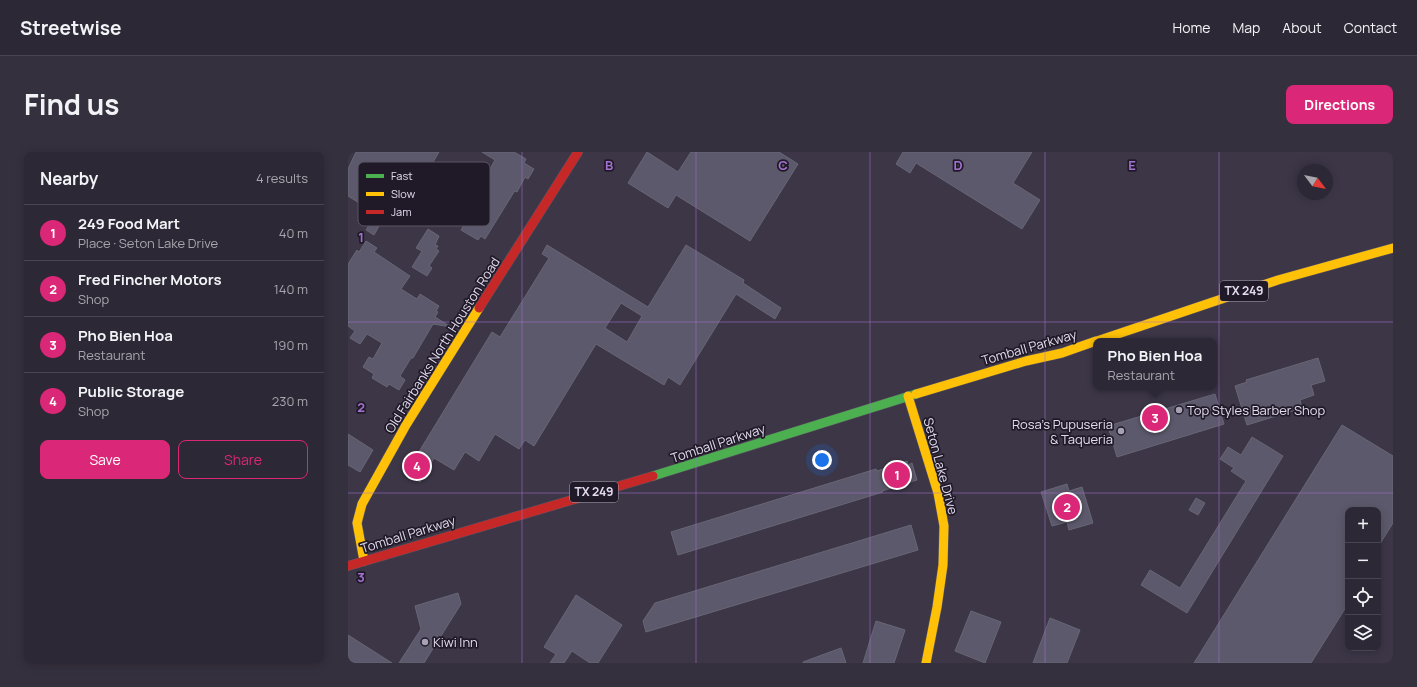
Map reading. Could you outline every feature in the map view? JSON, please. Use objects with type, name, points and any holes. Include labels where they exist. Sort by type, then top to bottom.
[{"type":"main road","name":"Old Fairbanks North Houston Road","points":[[364,561],[357,523],[362,504],[406,425],[578,152]]},
{"type":"main road","name":"Tomball Parkway","points":[[1105,338],[1278,280],[1393,248]]},
{"type":"main road","name":"Tomball Parkway","points":[[348,566],[665,473],[908,396],[1026,361],[1062,353],[1093,342]]},
{"type":"main road","name":"Seton Lake Drive","points":[[908,396],[938,493],[944,526],[943,565],[926,663]]},
{"type":"building","points":[[356,152],[439,152],[433,162],[358,162],[358,202],[348,196],[348,169]]},
{"type":"building","points":[[482,152],[514,152],[526,159],[524,163],[534,169],[528,179],[525,177],[517,192],[514,192],[485,239],[481,236],[478,240],[461,230],[463,226],[490,226],[490,169],[495,160]]},
{"type":"building","points":[[647,152],[678,172],[691,152],[779,152],[798,164],[750,241],[676,195],[668,208],[628,183]]},
{"type":"building","points":[[903,152],[1032,152],[1013,183],[1040,200],[1022,229],[916,163],[910,173],[896,164]]},
{"type":"building","points":[[368,226],[379,226],[374,235],[366,230]]},
{"type":"building","points":[[428,229],[439,236],[435,245],[438,246],[436,249],[439,251],[429,266],[432,268],[427,276],[412,267],[422,251],[416,248]]},
{"type":"building","points":[[366,241],[377,248],[374,252],[410,276],[401,289],[417,299],[420,294],[439,306],[435,317],[451,327],[433,324],[413,358],[411,358],[400,376],[405,380],[399,390],[389,384],[387,387],[372,378],[374,374],[363,367],[369,357],[373,359],[382,343],[367,334],[360,344],[350,338],[355,331],[348,326],[348,264],[357,250],[359,252]]},
{"type":"building","points":[[547,245],[648,307],[686,245],[744,280],[743,283],[781,308],[775,319],[736,294],[680,385],[668,377],[664,385],[596,344],[534,446],[525,440],[519,449],[495,434],[479,461],[465,452],[454,470],[434,458],[420,482],[406,473],[492,332],[500,337],[549,258],[542,254]],"holes":[[[621,303],[642,316],[627,342],[605,328]]]},
{"type":"building","points":[[1318,358],[1325,381],[1311,385],[1314,395],[1300,400],[1302,408],[1247,425],[1235,386],[1247,382],[1246,380]]},
{"type":"building","points":[[1215,394],[1224,424],[1117,457],[1108,426]]},
{"type":"building","points":[[1342,425],[1393,456],[1393,523],[1381,542],[1381,507],[1345,507],[1345,609],[1311,663],[1194,663]]},
{"type":"building","points":[[348,434],[373,450],[360,472],[348,465]]},
{"type":"building","points":[[1252,437],[1283,456],[1187,613],[1141,585],[1150,570],[1180,588],[1246,481],[1231,471],[1234,468],[1220,459],[1228,447],[1241,455]]},
{"type":"building","points":[[907,461],[908,465],[912,463],[917,480],[882,491],[883,492],[678,555],[671,532],[876,469],[877,471]]},
{"type":"building","points":[[1067,484],[1069,491],[1082,487],[1093,523],[1069,530],[1067,522],[1052,526],[1041,492]]},
{"type":"building","points":[[1196,498],[1205,503],[1198,515],[1189,510]]},
{"type":"building","points":[[911,525],[918,550],[646,632],[643,621],[655,603]]},
{"type":"building","name":"Kiwi Inn","points":[[458,593],[461,604],[424,663],[399,663],[421,629],[415,606]]},
{"type":"building","points":[[576,595],[622,625],[598,663],[590,663],[572,651],[564,663],[550,663],[556,654],[544,647]]},
{"type":"building","points":[[971,611],[1001,622],[985,663],[955,651]]},
{"type":"building","points":[[1050,618],[1080,630],[1067,663],[1033,663]]},
{"type":"building","points":[[876,621],[905,630],[894,663],[863,663]]},
{"type":"building","points":[[348,635],[392,663],[354,663],[348,659]]},
{"type":"building","points":[[841,648],[846,663],[803,663],[803,662]]},
{"type":"traffic: fast","points":[[653,476],[916,394]]},
{"type":"traffic: slow","points":[[1106,338],[1278,280],[1393,248]]},
{"type":"traffic: slow","points":[[364,561],[357,523],[362,504],[406,425],[479,308]]},
{"type":"traffic: slow","points":[[916,394],[1026,361],[1062,353],[1093,342]]},
{"type":"traffic: slow","points":[[908,396],[938,493],[944,526],[943,565],[937,607],[926,663]]},
{"type":"traffic: jam","points":[[479,308],[578,152]]},
{"type":"traffic: jam","points":[[348,566],[653,476]]},
{"type":"place","name":"Top Styles Barber Shop","points":[[1179,410]]},
{"type":"place","name":"Pho Bien Hoa","points":[[1155,418]]},
{"type":"place","name":"Rosa's Pupuseria & Taqueria","points":[[1121,431]]},
{"type":"place","name":"Public Storage","points":[[417,466]]},
{"type":"place","name":"249 Food Mart","points":[[897,475]]},
{"type":"place","name":"Fred Fincher Motors","points":[[1067,507]]},
{"type":"place","name":"Kiwi Inn","points":[[425,642]]}]
